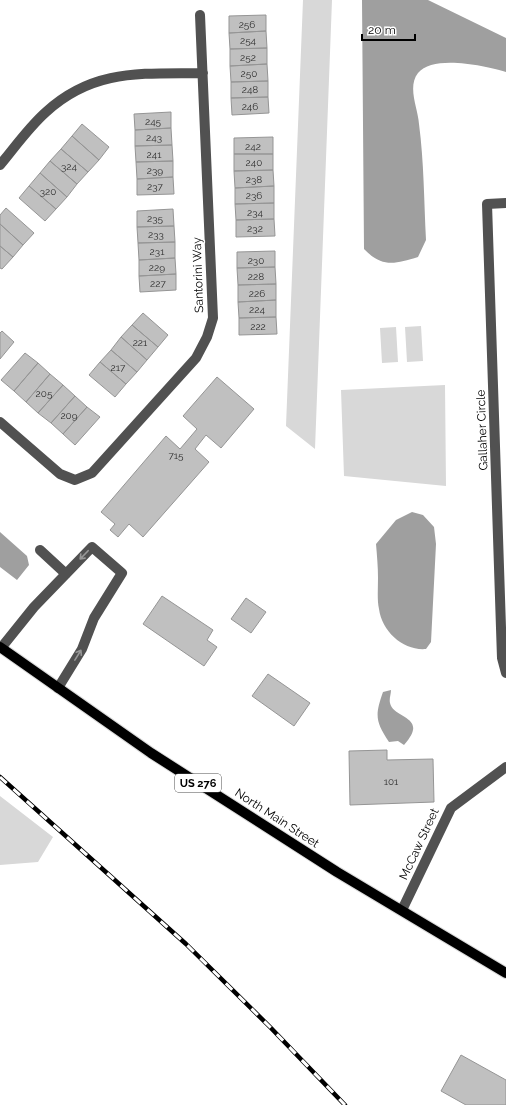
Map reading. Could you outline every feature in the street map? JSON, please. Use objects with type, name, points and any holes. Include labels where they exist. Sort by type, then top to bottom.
[{"type":"main road","name":"North Main Street","points":[[0,647],[155,756],[337,872],[506,974]]},
{"type":"street","name":"Santorini Way","points":[[0,422],[60,474],[75,480],[92,473],[196,358],[208,337],[213,318],[200,15]]},
{"type":"street","points":[[0,165],[46,112],[70,93],[94,81],[129,74],[203,73]]},
{"type":"street","name":"Gallaher Circle","points":[[506,203],[487,204],[501,483],[502,658],[506,673]]},
{"type":"street","points":[[0,647],[34,607],[92,547],[122,573],[94,618],[82,649],[58,688]]},
{"type":"street","points":[[40,550],[66,574]]},
{"type":"street","name":"McCaw Street","points":[[402,910],[451,808],[506,767]]},
{"type":"shaded area","points":[[303,0],[332,0],[315,449],[286,426]]},
{"type":"shaded area","points":[[362,0],[428,0],[506,38],[506,72],[460,63],[447,63],[425,67],[418,73],[415,79],[413,91],[422,153],[426,240],[418,257],[396,263],[383,262],[364,249]]},
{"type":"shaded area","points":[[421,326],[423,361],[407,362],[405,327]]},
{"type":"shaded area","points":[[396,327],[398,362],[382,363],[380,328]]},
{"type":"shaded area","points":[[445,385],[446,486],[344,476],[341,390]]},
{"type":"shaded area","points":[[412,512],[423,515],[434,527],[436,544],[431,642],[426,649],[410,647],[395,638],[389,632],[381,617],[378,602],[376,544],[396,520]]},
{"type":"shaded area","points":[[0,532],[27,556],[29,565],[17,580],[0,567]]},
{"type":"shaded area","points":[[391,690],[390,703],[393,708],[412,723],[413,728],[411,736],[404,745],[398,741],[389,742],[379,723],[378,712],[383,692]]},
{"type":"shaded area","points":[[0,796],[53,837],[38,862],[0,865]]},
{"type":"building","points":[[266,15],[266,31],[229,33],[229,16]]},
{"type":"building","points":[[266,31],[267,48],[230,49],[229,33]]},
{"type":"building","points":[[267,48],[267,64],[230,66],[230,49]]},
{"type":"building","points":[[267,64],[268,81],[231,82],[230,66]]},
{"type":"building","points":[[268,81],[268,97],[231,98],[231,82]]},
{"type":"building","points":[[268,97],[269,113],[232,115],[231,98]]},
{"type":"building","points":[[171,112],[171,128],[135,130],[134,114]]},
{"type":"building","points":[[82,124],[109,147],[99,160],[72,136]]},
{"type":"building","points":[[171,128],[172,145],[135,146],[135,130]]},
{"type":"building","points":[[72,136],[99,160],[88,172],[61,149]]},
{"type":"building","points":[[273,137],[273,154],[234,154],[234,138]]},
{"type":"building","points":[[172,145],[173,161],[136,162],[135,146]]},
{"type":"building","points":[[61,149],[88,172],[77,184],[50,161]]},
{"type":"building","points":[[234,154],[273,154],[273,170],[234,171]]},
{"type":"building","points":[[50,161],[77,184],[67,197],[40,173]]},
{"type":"building","points":[[173,161],[173,177],[137,179],[136,162]]},
{"type":"building","points":[[273,170],[274,186],[235,188],[234,171]]},
{"type":"building","points":[[40,173],[67,197],[56,209],[29,186]]},
{"type":"building","points":[[173,177],[174,194],[137,195],[137,179]]},
{"type":"building","points":[[29,186],[56,209],[45,221],[19,198]]},
{"type":"building","points":[[274,186],[274,203],[235,204],[235,188]]},
{"type":"building","points":[[274,203],[274,219],[236,220],[235,204]]},
{"type":"building","points":[[6,208],[34,233],[23,245],[0,224],[0,215]]},
{"type":"building","points":[[173,209],[174,226],[137,227],[137,211]]},
{"type":"building","points":[[274,219],[275,236],[236,237],[236,220]]},
{"type":"building","points":[[0,224],[23,245],[13,257],[0,246]]},
{"type":"building","points":[[174,226],[175,242],[138,243],[137,227]]},
{"type":"building","points":[[175,242],[175,258],[139,260],[138,243]]},
{"type":"building","points":[[0,246],[13,257],[2,269],[0,268]]},
{"type":"building","points":[[275,251],[275,267],[237,268],[237,252]]},
{"type":"building","points":[[175,258],[176,274],[139,276],[139,260]]},
{"type":"building","points":[[275,267],[276,284],[238,285],[237,268]]},
{"type":"building","points":[[176,274],[176,290],[140,292],[139,276]]},
{"type":"building","points":[[276,284],[276,300],[238,302],[238,285]]},
{"type":"building","points":[[276,300],[276,317],[239,318],[238,302]]},
{"type":"building","points":[[143,313],[168,335],[158,347],[132,325]]},
{"type":"building","points":[[276,317],[277,334],[239,335],[239,318]]},
{"type":"building","points":[[132,325],[158,347],[147,360],[121,337]]},
{"type":"building","points":[[2,331],[14,342],[0,359],[0,333]]},
{"type":"building","points":[[121,337],[147,360],[137,372],[111,350]]},
{"type":"building","points":[[111,350],[137,372],[126,384],[100,362]]},
{"type":"building","points":[[25,353],[38,363],[14,391],[1,380]]},
{"type":"building","points":[[100,362],[126,384],[115,397],[89,375]]},
{"type":"building","points":[[38,363],[50,374],[26,402],[14,391]]},
{"type":"building","points":[[50,374],[63,385],[38,413],[26,402]]},
{"type":"building","points":[[217,377],[254,409],[221,448],[206,435],[195,449],[209,462],[143,537],[129,524],[118,537],[110,530],[115,524],[101,512],[166,436],[180,449],[197,429],[183,416]]},
{"type":"building","points":[[63,385],[75,396],[51,423],[38,413]]},
{"type":"building","points":[[75,396],[87,407],[63,434],[51,423]]},
{"type":"building","points":[[87,407],[100,417],[75,445],[63,434]]},
{"type":"building","points":[[162,596],[213,630],[207,640],[217,647],[204,666],[143,624]]},
{"type":"building","points":[[246,598],[266,612],[251,633],[231,619]]},
{"type":"building","points":[[268,674],[310,703],[294,726],[252,696]]},
{"type":"building","points":[[387,750],[387,760],[433,759],[434,802],[350,805],[349,751]]},
{"type":"building","points":[[461,1055],[506,1080],[506,1105],[466,1105],[441,1091]]},
{"type":"railway","points":[[0,777],[186,944],[270,1027],[345,1105]]}]
